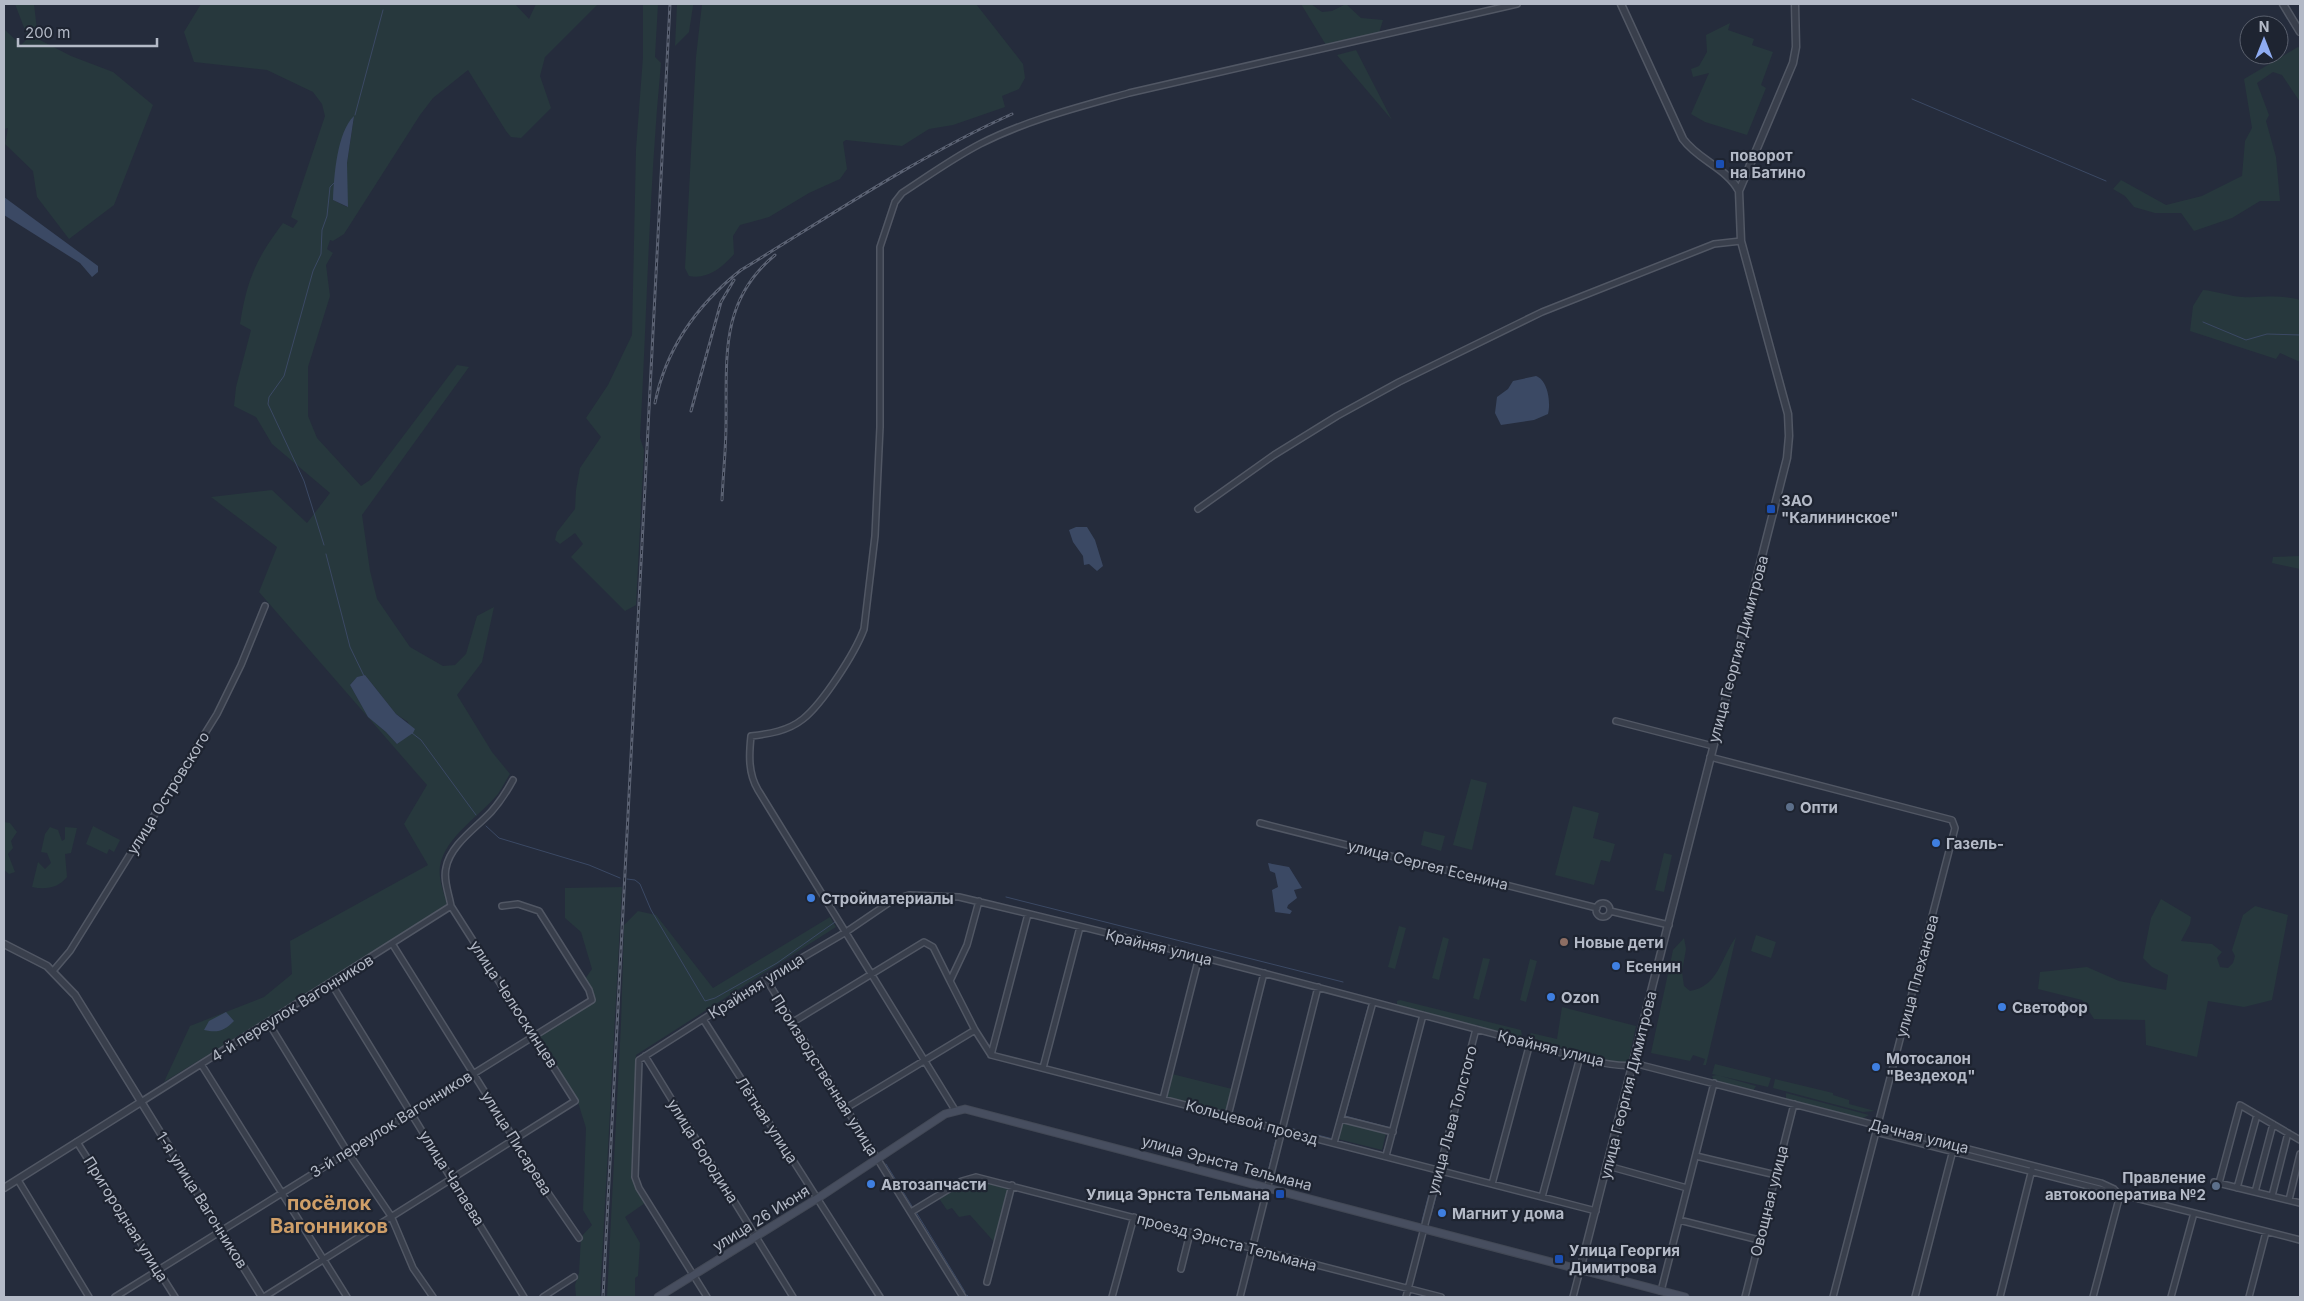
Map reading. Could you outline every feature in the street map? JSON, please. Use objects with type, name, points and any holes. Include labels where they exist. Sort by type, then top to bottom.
[{"type":"main road","points":[[877,1159],[946,1113],[955,1110]]},
{"type":"main road","name":"улица Эрнста Тельмана","points":[[955,1110],[975,1110],[1685,1297]]},
{"type":"main road","name":"улица 26 Июня","points":[[658,1297],[818,1198],[877,1159]]},
{"type":"street","points":[[955,1110],[752,779],[751,736],[785,729],[803,719],[825,694],[859,642],[864,629],[875,536],[880,427],[880,247],[895,202],[902,193],[980,144],[1026,124],[1072,109],[1130,93],[1517,4]]},
{"type":"street","points":[[1621,4],[1684,141],[1694,153],[1729,177],[1739,191]]},
{"type":"street","name":"улица Георгия Димитрова","points":[[1573,1297],[1776,505],[1789,442],[1786,408],[1741,241],[1739,191],[1793,63],[1796,47],[1795,4]]},
{"type":"street","points":[[2283,4],[2300,32]]},
{"type":"street","points":[[1198,509],[1274,454],[1399,382],[1542,312],[1714,244],[1741,241]]},
{"type":"street","name":"улица Островского","points":[[53,971],[70,951],[217,714],[241,665],[266,606]]},
{"type":"street","points":[[1616,722],[1713,746]]},
{"type":"street","name":"улица Плеханова","points":[[1710,757],[1952,820],[1955,828],[1833,1297]]},
{"type":"street","points":[[451,906],[445,877],[447,862],[460,843],[491,812],[513,780]]},
{"type":"street","name":"улица Сергея Есенина","points":[[1260,823],[1597,908]]},
{"type":"street","name":"Крайняя улица","points":[[694,1276],[639,1188],[635,1177],[639,1060],[766,979],[846,932],[893,900],[902,896],[959,897],[979,901],[1318,987],[1580,1057],[1626,1067],[1637,1064],[1714,1083]]},
{"type":"street","points":[[950,981],[967,945],[979,901]]},
{"type":"street","name":"улица Сергея Есенина","points":[[1610,911],[1608,915],[1602,917],[1597,913],[1597,908],[1599,904],[1605,903],[1610,911],[1669,925]]},
{"type":"street","name":"3-й переулок Вагонников","points":[[115,1297],[592,1000],[590,990],[539,911],[518,904],[502,906]]},
{"type":"street","name":"4-й переулок Вагонников","points":[[4,1188],[392,945],[451,906]]},
{"type":"street","name":"улица Челюскинцев","points":[[451,906],[535,1035],[575,1101],[514,1140]]},
{"type":"street","points":[[991,1055],[1028,914]]},
{"type":"street","points":[[1043,1068],[1080,927]]},
{"type":"street","points":[[793,1022],[920,944],[929,943],[933,947],[975,1030],[991,1055]]},
{"type":"street","name":"1-я улица Вагонников","points":[[4,944],[33,957],[53,971],[78,998],[263,1297]]},
{"type":"street","name":"улица Писарева","points":[[392,945],[514,1140],[579,1238]]},
{"type":"street","points":[[1163,1099],[1199,957]]},
{"type":"street","points":[[1228,1116],[1264,973]]},
{"type":"street","name":"Производственная улица","points":[[766,979],[963,1297]]},
{"type":"street","name":"улица Чапаева","points":[[331,983],[524,1297]]},
{"type":"street","points":[[1240,1297],[1318,987]]},
{"type":"street","points":[[1334,1143],[1373,1002]]},
{"type":"street","points":[[1386,1156],[1423,1015]]},
{"type":"street","name":"Лётная улица","points":[[703,1019],[880,1297]]},
{"type":"street","points":[[268,1022],[347,1151],[391,1216],[413,1268],[433,1297]]},
{"type":"street","name":"улица Льва Толстого","points":[[1406,1297],[1476,1029]]},
{"type":"street","points":[[846,1108],[975,1030]]},
{"type":"street","points":[[1492,1184],[1530,1043]]},
{"type":"street","name":"Кольцевой проезд","points":[[991,1055],[1596,1211]]},
{"type":"street","name":"улица Бородина","points":[[645,1056],[793,1297]]},
{"type":"street","points":[[1542,1197],[1580,1057]]},
{"type":"street","points":[[201,1064],[347,1297]]},
{"type":"street","points":[[1661,1291],[1714,1083]]},
{"type":"street","name":"Дачная улица","points":[[1714,1083],[2101,1183],[2114,1189],[2120,1196]]},
{"type":"street","name":"Овощная улица","points":[[1744,1297],[1794,1104]]},
{"type":"street","points":[[2300,1140],[2240,1105],[2216,1182],[2300,1203]]},
{"type":"street","points":[[2237,1188],[2257,1115]]},
{"type":"street","points":[[1341,1119],[1393,1132]]},
{"type":"street","points":[[2255,1192],[2273,1124]]},
{"type":"street","name":"Дачная улица","points":[[1876,1132],[2120,1196],[2300,1240]]},
{"type":"street","points":[[2272,1196],[2288,1133]]},
{"type":"street","points":[[263,1297],[514,1140]]},
{"type":"street","name":"Пригородная улица","points":[[77,1142],[174,1297]]},
{"type":"street","points":[[1915,1297],[1954,1144]]},
{"type":"street","points":[[2289,1200],[2300,1154]]},
{"type":"street","points":[[1696,1156],[1776,1175]]},
{"type":"street","points":[[1608,1166],[1687,1188]]},
{"type":"street","points":[[2000,1297],[2033,1166]]},
{"type":"street","name":"проезд Эрнста Тельмана","points":[[912,1212],[970,1177],[1012,1185],[1441,1297]]},
{"type":"street","points":[[18,1180],[89,1297]]},
{"type":"street","points":[[986,1282],[1012,1185]]},
{"type":"street","points":[[2093,1297],[2120,1196]]},
{"type":"street","points":[[2171,1297],[2194,1213]]},
{"type":"street","points":[[1112,1297],[1134,1218]]},
{"type":"street","points":[[1679,1220],[1759,1240]]},
{"type":"street","points":[[2249,1297],[2266,1232]]},
{"type":"street","points":[[1180,1269],[1190,1233]]},
{"type":"street","points":[[694,1276],[707,1297]]},
{"type":"street","points":[[543,1297],[574,1277]]},
{"type":"shaded area","points":[[15,4],[34,4],[38,39],[71,56],[113,72],[153,105],[114,205],[69,239],[37,197],[33,171],[5,144],[8,128],[4,129],[4,29],[21,45],[28,38]]},
{"type":"shaded area","points":[[201,4],[515,4],[529,19],[536,4],[598,4],[545,57],[540,76],[551,108],[521,138],[511,137],[506,131],[468,70],[433,98],[420,115],[344,234],[333,241],[330,240],[327,249],[333,253],[326,265],[330,296],[308,367],[308,416],[317,438],[361,486],[370,480],[457,365],[469,367],[362,515],[370,571],[377,599],[410,647],[443,666],[455,665],[466,654],[477,616],[494,607],[482,662],[457,695],[492,752],[510,774],[498,794],[464,827],[443,855],[440,876],[447,904],[378,950],[164,1082],[190,1026],[264,997],[292,974],[290,941],[428,865],[404,824],[427,785],[259,592],[277,547],[211,497],[272,490],[307,523],[330,493],[272,444],[256,417],[234,406],[236,387],[251,330],[240,324],[246,294],[259,259],[283,223],[293,228],[298,221],[291,217],[325,116],[322,104],[313,92],[267,70],[194,62],[184,32]],"holes":[[[354,117],[347,163],[347,207],[333,200]],[[365,675],[396,714],[408,722],[410,733],[397,744],[368,717],[350,685],[357,677]]]},
{"type":"shaded area","points":[[643,4],[658,4],[655,57],[661,63],[654,157],[640,438],[644,450],[636,605],[625,611],[571,557],[583,544],[575,533],[560,544],[555,540],[557,532],[575,509],[580,468],[601,437],[586,418],[608,385],[632,335],[636,149],[643,57]]},
{"type":"shaded area","points":[[677,4],[693,4],[693,6],[689,32],[675,46]]},
{"type":"shaded area","points":[[702,4],[976,4],[1023,64],[1025,78],[1019,89],[1002,96],[1005,107],[953,125],[929,129],[902,146],[846,140],[843,142],[847,169],[840,179],[809,193],[769,217],[740,225],[733,236],[734,254],[730,259],[720,268],[708,274],[696,277],[689,276],[685,268],[696,57]]},
{"type":"shaded area","points":[[1301,4],[1311,4],[1322,12],[1332,11],[1346,4],[1361,18],[1383,20],[1379,33],[1326,45]]},
{"type":"shaded area","points":[[1730,23],[1728,30],[1754,39],[1752,45],[1773,52],[1761,85],[1766,88],[1747,135],[1705,122],[1691,114],[1709,73],[1693,77],[1691,69],[1699,66],[1707,52],[1706,35]]},
{"type":"shaded area","points":[[2298,47],[2300,48],[2300,102],[2282,75],[2273,72],[2257,83],[2269,115],[2266,121],[2276,157],[2280,201],[2260,201],[2232,218],[2194,231],[2181,213],[2155,213],[2134,207],[2125,196],[2113,189],[2121,180],[2166,205],[2202,196],[2242,176],[2245,141],[2252,128],[2244,79],[2268,65],[2289,65],[2289,52]]},
{"type":"shaded area","points":[[1356,50],[1392,120],[1337,55]]},
{"type":"shaded area","points":[[2203,290],[2242,297],[2278,297],[2300,300],[2300,362],[2280,353],[2276,359],[2190,331],[2193,306]]},
{"type":"shaded area","points":[[2300,556],[2300,569],[2272,563],[2273,557]]},
{"type":"shaded area","points":[[1471,779],[1487,783],[1472,850],[1453,845]]},
{"type":"shaded area","points":[[1573,806],[1599,813],[1593,838],[1615,844],[1610,862],[1601,860],[1594,885],[1555,875]]},
{"type":"shaded area","points":[[4,822],[10,823],[17,832],[11,841],[13,848],[8,854],[15,872],[9,874],[4,870]]},
{"type":"shaded area","points":[[93,826],[120,840],[114,852],[109,849],[107,854],[86,844]]},
{"type":"shaded area","points":[[50,827],[58,830],[62,841],[65,839],[65,827],[77,828],[71,853],[65,854],[67,877],[60,884],[51,887],[32,887],[38,862],[45,869],[51,863],[47,853],[41,852],[45,834]]},
{"type":"shaded area","points":[[1424,831],[1445,836],[1441,851],[1421,845]]},
{"type":"shaded area","points":[[1664,853],[1672,855],[1664,892],[1655,890]]},
{"type":"shaded area","points":[[622,887],[600,1297],[576,1297],[575,1285],[579,1273],[581,1237],[592,1225],[583,1210],[586,1128],[577,1099],[537,1036],[594,1001],[594,995],[585,979],[592,969],[581,932],[565,918],[565,888]]},
{"type":"shaded area","points":[[2161,899],[2191,917],[2190,924],[2181,941],[2212,944],[2222,952],[2217,958],[2220,967],[2228,968],[2233,963],[2235,956],[2232,950],[2243,915],[2255,906],[2288,915],[2272,1000],[2244,1007],[2208,1001],[2197,1057],[2146,1045],[2145,1020],[2094,1019],[2082,1000],[2038,989],[2040,972],[2087,967],[2119,981],[2166,990],[2168,975],[2152,967],[2143,958],[2151,918]]},
{"type":"shaded area","points":[[638,911],[656,915],[713,988],[830,917],[836,927],[636,1055],[633,1179],[645,1203],[625,1217],[640,1243],[638,1276],[635,1278],[635,1297],[607,1297],[621,1024],[624,925]]},
{"type":"shaded area","points":[[1399,926],[1406,928],[1395,969],[1388,967]]},
{"type":"shaded area","points":[[1756,935],[1776,942],[1771,958],[1751,951]]},
{"type":"shaded area","points":[[1443,937],[1449,939],[1439,980],[1432,978]]},
{"type":"shaded area","points":[[1736,937],[1706,1065],[1703,1065],[1705,1059],[1693,1055],[1690,1061],[1651,1053],[1673,950],[1684,938],[1686,949],[1682,972],[1684,986],[1690,991],[1700,988],[1713,978]]},
{"type":"shaded area","points":[[1483,958],[1490,959],[1479,1000],[1473,998]]},
{"type":"shaded area","points":[[1530,959],[1537,961],[1526,1002],[1520,1000]]},
{"type":"shaded area","points":[[1400,1000],[1521,1030],[1522,1036],[1520,1038],[1479,1027],[1478,1024],[1477,1027],[1425,1013],[1425,1010],[1423,1013],[1397,1006],[1397,1001]]},
{"type":"shaded area","points":[[1562,1007],[1636,1026],[1628,1063],[1621,1064],[1527,1039],[1531,1033],[1557,1039]]},
{"type":"shaded area","points":[[1715,1064],[1771,1078],[1768,1087],[1712,1074]]},
{"type":"shaded area","points":[[1172,1074],[1232,1089],[1225,1113],[1166,1098]]},
{"type":"shaded area","points":[[1717,1075],[1756,1086],[1753,1091],[1714,1081],[1712,1076]]},
{"type":"shaded area","points":[[1775,1079],[1833,1093],[1833,1095],[1849,1100],[1849,1104],[1875,1111],[1863,1112],[1773,1088]]},
{"type":"shaded area","points":[[1786,1093],[1869,1115],[1861,1119],[1786,1100]]},
{"type":"shaded area","points":[[1343,1122],[1386,1133],[1382,1150],[1338,1139]]},
{"type":"shaded area","points":[[975,1179],[1010,1186],[996,1244],[970,1215],[959,1217],[952,1208],[947,1210],[938,1197],[964,1181]]},
{"type":"water","points":[[354,116],[347,163],[348,207],[333,200],[333,190],[340,143],[348,123]]},
{"type":"water","points":[[4,197],[98,266],[98,272],[92,277],[80,263],[4,215]]},
{"type":"water","points":[[1536,376],[1543,382],[1548,392],[1548,414],[1534,420],[1501,425],[1495,413],[1497,397],[1508,389],[1513,381]]},
{"type":"water","points":[[1076,527],[1087,527],[1095,540],[1103,566],[1097,571],[1089,564],[1084,565],[1083,556],[1073,542],[1069,530]]},
{"type":"water","points":[[365,675],[396,714],[415,729],[413,733],[397,744],[368,717],[350,685],[357,677]]},
{"type":"water","points":[[1268,863],[1289,867],[1302,888],[1294,890],[1297,898],[1288,905],[1287,908],[1292,911],[1290,914],[1275,912],[1272,890],[1278,887],[1275,873],[1270,871]]},
{"type":"water","points":[[226,1012],[234,1021],[224,1029],[204,1030],[209,1021]]},
{"type":"waterway","points":[[355,115],[383,10]]},
{"type":"waterway","points":[[1912,99],[2106,181]]},
{"type":"waterway","points":[[324,545],[304,481],[268,404],[269,397],[284,376],[313,271],[321,254],[322,230],[327,216],[330,187],[334,183]]},
{"type":"waterway","points":[[2203,322],[2246,340],[2267,334],[2300,335]]},
{"type":"waterway","points":[[326,554],[350,647],[364,676]]},
{"type":"waterway","points":[[412,733],[421,740],[476,815]]},
{"type":"waterway","points":[[486,826],[499,838],[589,865],[620,878]]},
{"type":"waterway","points":[[627,879],[635,880],[640,884],[651,910],[705,1001],[715,998],[777,963],[835,922]]},
{"type":"waterway","points":[[1006,897],[1343,982]]},
{"type":"waterway","points":[[772,982],[794,1018]]},
{"type":"waterway","points":[[1319,993],[1286,1127],[1333,1139]]},
{"type":"waterway","points":[[1332,1139],[1369,1004]]},
{"type":"waterway","points":[[1280,1126],[1310,1009]]},
{"type":"waterway","points":[[797,1023],[847,1105]]},
{"type":"waterway","points":[[1370,1023],[1345,1116],[1391,1128],[1390,1130]]},
{"type":"waterway","points":[[850,1109],[877,1150]]},
{"type":"waterway","points":[[1265,1184],[1278,1131]]},
{"type":"waterway","points":[[1338,1141],[1383,1153],[1390,1132]]},
{"type":"waterway","points":[[1271,1183],[1284,1133]]},
{"type":"waterway","points":[[886,1164],[913,1208]]},
{"type":"waterway","points":[[1422,1221],[1435,1171]]},
{"type":"waterway","points":[[1431,1215],[1442,1174]]},
{"type":"waterway","points":[[916,1212],[965,1292]]},
{"type":"railway","points":[[603,1297],[670,4]]},
{"type":"railway","points":[[655,403],[667,364],[686,329],[711,297],[741,270],[908,168],[1012,114]]},
{"type":"railway","points":[[722,500],[726,433],[727,354],[730,332],[735,312],[744,292],[757,273],[775,255]]},
{"type":"railway","points":[[691,411],[721,302],[734,280]]},
{"type":"place","name":"поворот на Батино","points":[[1720,164]]},
{"type":"place","name":"ЗАО \"Калининское\"","points":[[1771,509]]},
{"type":"place","name":"Опти","points":[[1790,807]]},
{"type":"place","name":"Газель-","points":[[1936,843]]},
{"type":"place","name":"Стройматериалы","points":[[811,898]]},
{"type":"place","name":"Новые дети","points":[[1564,942]]},
{"type":"place","name":"Есенин","points":[[1616,966]]},
{"type":"place","name":"Ozon","points":[[1551,997]]},
{"type":"place","name":"Светофор","points":[[2002,1007]]},
{"type":"place","name":"Мотосалон \"Вездеход\"","points":[[1876,1067]]},
{"type":"place","name":"Автозапчасти","points":[[871,1184]]},
{"type":"place","name":"Правление автокооператива №2","points":[[2216,1186]]},
{"type":"place","name":"Улица Эрнста Тельмана","points":[[1280,1194]]},
{"type":"place","name":"Магнит у дома","points":[[1442,1213]]},
{"type":"place","name":"Улица Георгия Димитрова","points":[[1559,1259]]},
{"type":"district","name":"посёлок Вагонников","points":[[329,1214]]}]
